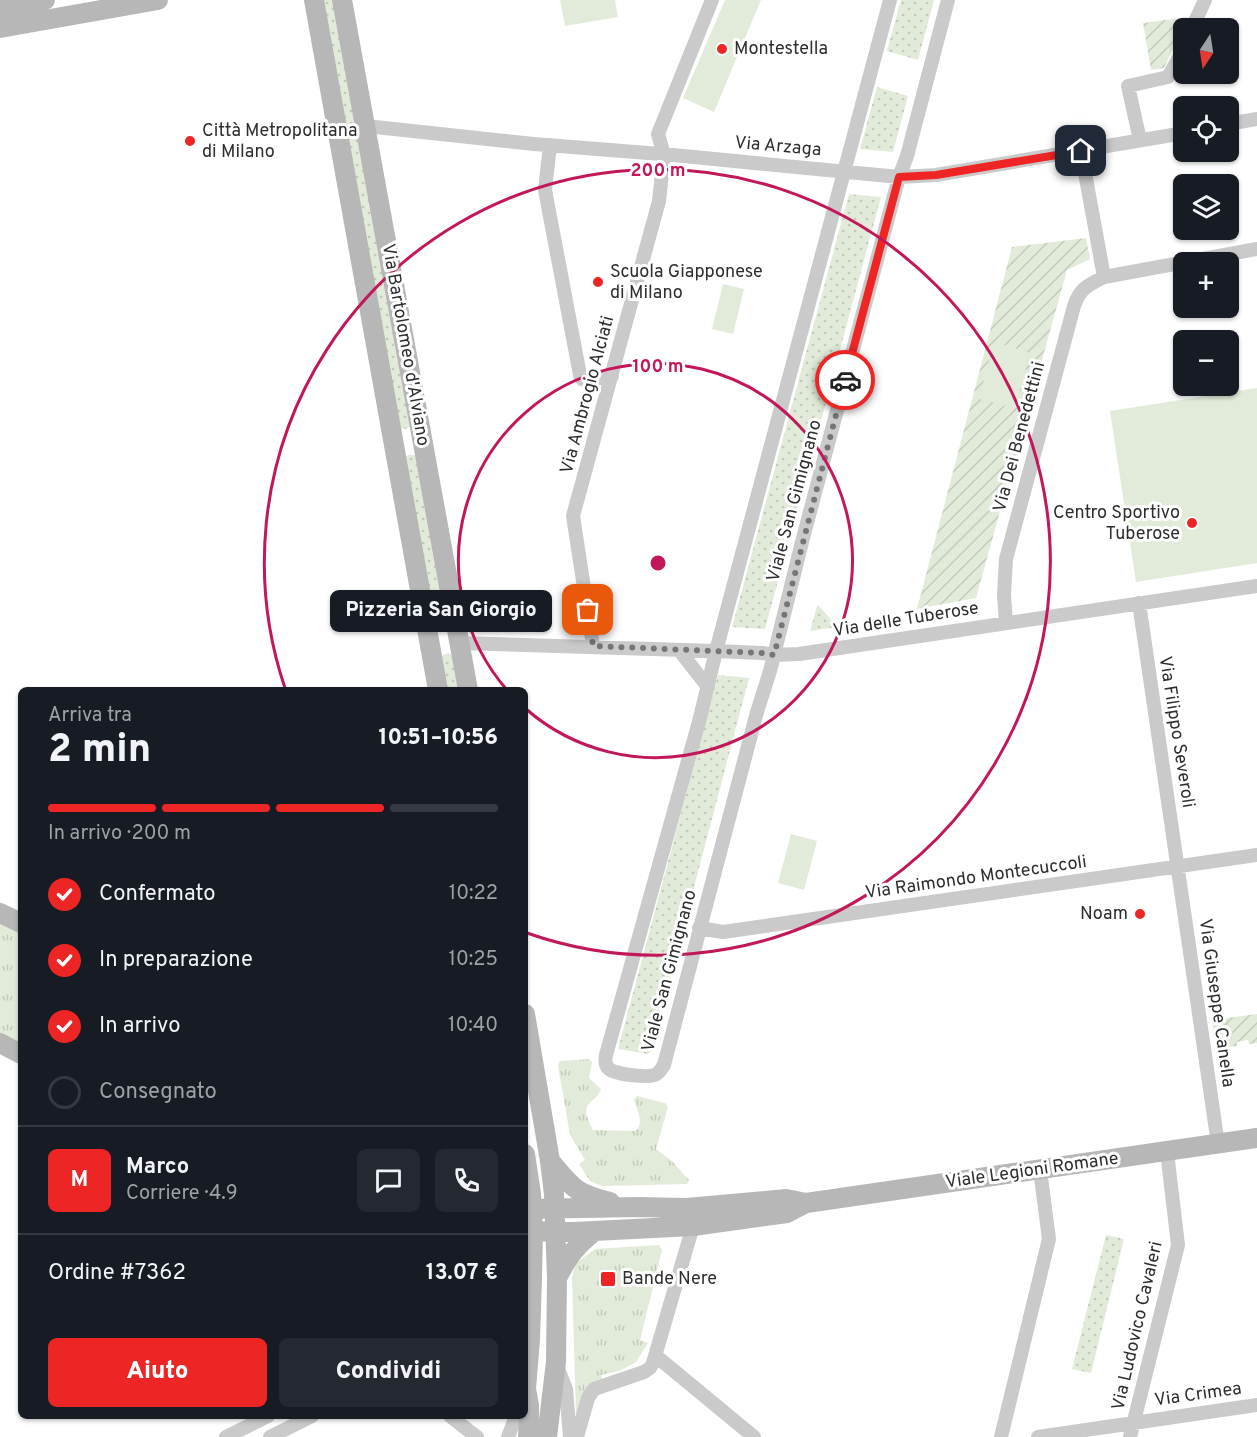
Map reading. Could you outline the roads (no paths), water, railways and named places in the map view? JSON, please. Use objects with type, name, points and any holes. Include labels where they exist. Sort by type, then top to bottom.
[{"type":"main road","points":[[0,8],[45,0]]},
{"type":"main road","points":[[0,28],[158,0]]},
{"type":"main road","name":"Via Bartolomeo d'Alviano","points":[[314,0],[437,687]]},
{"type":"main road","name":"Via Bartolomeo d'Alviano","points":[[342,0],[467,687]]},
{"type":"main road","points":[[394,445],[422,439]]},
{"type":"main road","points":[[429,647],[459,643]]},
{"type":"main road","points":[[0,913],[18,922]]},
{"type":"main road","points":[[0,1043],[18,1052]]},
{"type":"main road","points":[[528,1051],[533,1107],[550,1161],[555,1209],[556,1362],[547,1437]]},
{"type":"main road","name":"Viale Legioni Romane","points":[[528,1209],[687,1208],[786,1199],[806,1203],[1257,1138]]},
{"type":"main road","points":[[550,1161],[573,1188],[581,1193],[639,1207]]},
{"type":"main road","name":"Viale Legioni Romane","points":[[529,1231],[595,1232],[693,1226],[787,1213],[806,1203]]},
{"type":"main road","points":[[528,1209],[528,1302]]},
{"type":"main road","points":[[557,1278],[568,1256],[595,1232]]},
{"type":"main road","points":[[528,1401],[530,1419],[528,1437]]},
{"type":"street","name":"Via Ambrogio Alciati","points":[[593,646],[573,516],[659,201],[664,155],[658,134],[712,0]]},
{"type":"street","name":"Viale San Gimignano","points":[[890,0],[708,687],[605,1061],[611,1071],[636,1076],[651,1076],[656,1075],[664,1065],[948,0]]},
{"type":"street","points":[[1197,18],[1205,0]]},
{"type":"street","points":[[1140,140],[1128,86],[1168,77],[1173,68]]},
{"type":"street","points":[[1239,122],[1257,119]]},
{"type":"street","name":"Via Arzaga","points":[[366,126],[899,177],[936,175],[1173,135]]},
{"type":"street","points":[[549,145],[545,190],[580,375],[586,380],[612,376]]},
{"type":"street","points":[[1081,151],[1104,277]]},
{"type":"street","name":"Via Dei Benedettini","points":[[1006,622],[1005,559],[1074,306],[1081,291],[1087,285],[1104,277],[1257,249]]},
{"type":"street","name":"Via delle Tuberose","points":[[459,643],[593,646],[774,655],[806,654],[1006,622],[1257,586]]},
{"type":"street","name":"Via Filippo Severoli","points":[[1139,603],[1178,867]]},
{"type":"street","points":[[679,650],[708,687]]},
{"type":"street","name":"Via Raimondo Montecuccoli","points":[[699,928],[723,932],[1257,855]]},
{"type":"street","name":"Via Giuseppe Canella","points":[[1178,867],[1218,1144]]},
{"type":"street","name":"Via Ludovico Cavaleri","points":[[1132,1430],[1178,1245],[1167,1152]]},
{"type":"street","points":[[1001,1437],[1049,1239],[1040,1170]]},
{"type":"street","points":[[577,1437],[588,1398],[594,1389],[650,1368],[656,1356],[693,1226]]},
{"type":"street","points":[[656,1356],[754,1437]]},
{"type":"street","points":[[556,1362],[566,1389],[570,1437]]},
{"type":"street","name":"Via Crimea","points":[[1038,1437],[1132,1430],[1257,1405]]},
{"type":"street","points":[[226,1437],[262,1419]]},
{"type":"street","points":[[270,1437],[306,1419]]},
{"type":"street","points":[[454,1419],[477,1437]]},
{"type":"street","points":[[508,1437],[515,1419]]},
{"type":"place","name":"Montestella","points":[[722,49]]},
{"type":"place","name":"Città Metropolitana di Milano","points":[[190,141]]},
{"type":"place","name":"Scuola Giapponese di Milano","points":[[598,282]]},
{"type":"place","name":"Centro Sportivo Tuberose","points":[[1192,523]]},
{"type":"place","name":"Pizzeria San Giorgio","points":[[588,610]]},
{"type":"place","name":"Noam","points":[[1140,914]]},
{"type":"place","name":"Bande Nere","points":[[608,1279]]}]
